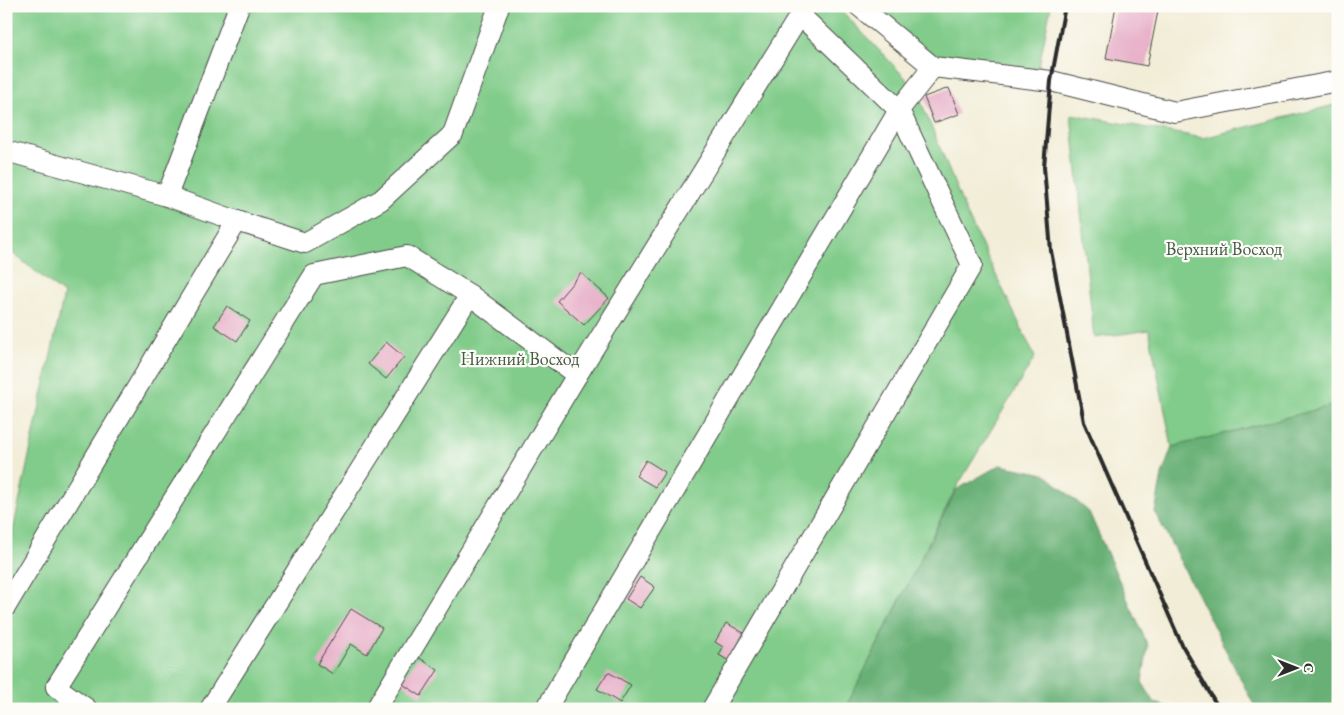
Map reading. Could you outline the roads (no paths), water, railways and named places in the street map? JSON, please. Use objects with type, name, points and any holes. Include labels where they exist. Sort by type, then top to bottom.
[{"type":"lane","points":[[167,196],[239,6]]},
{"type":"lane","points":[[6,152],[167,196],[305,243],[381,200],[453,134],[498,6]]},
{"type":"lane","points":[[859,6],[933,67],[1051,81],[1175,112],[1338,81]]},
{"type":"lane","points":[[376,709],[577,375],[800,15],[899,110],[972,265],[712,709]]},
{"type":"lane","points":[[546,709],[899,110],[933,67]]},
{"type":"lane","points":[[6,606],[237,221]]},
{"type":"lane","points":[[87,709],[56,687],[314,275],[406,256],[470,295],[577,375]]},
{"type":"lane","points":[[210,709],[470,295]]},
{"type":"railway","points":[[1065,6],[1051,81],[1044,167],[1051,251],[1084,422],[1182,645],[1219,709]]},
{"type":"park label","name":"Верхний Восход","points":[[1224,248]]},
{"type":"park label","name":"Нижний Восход","points":[[520,358]]}]
